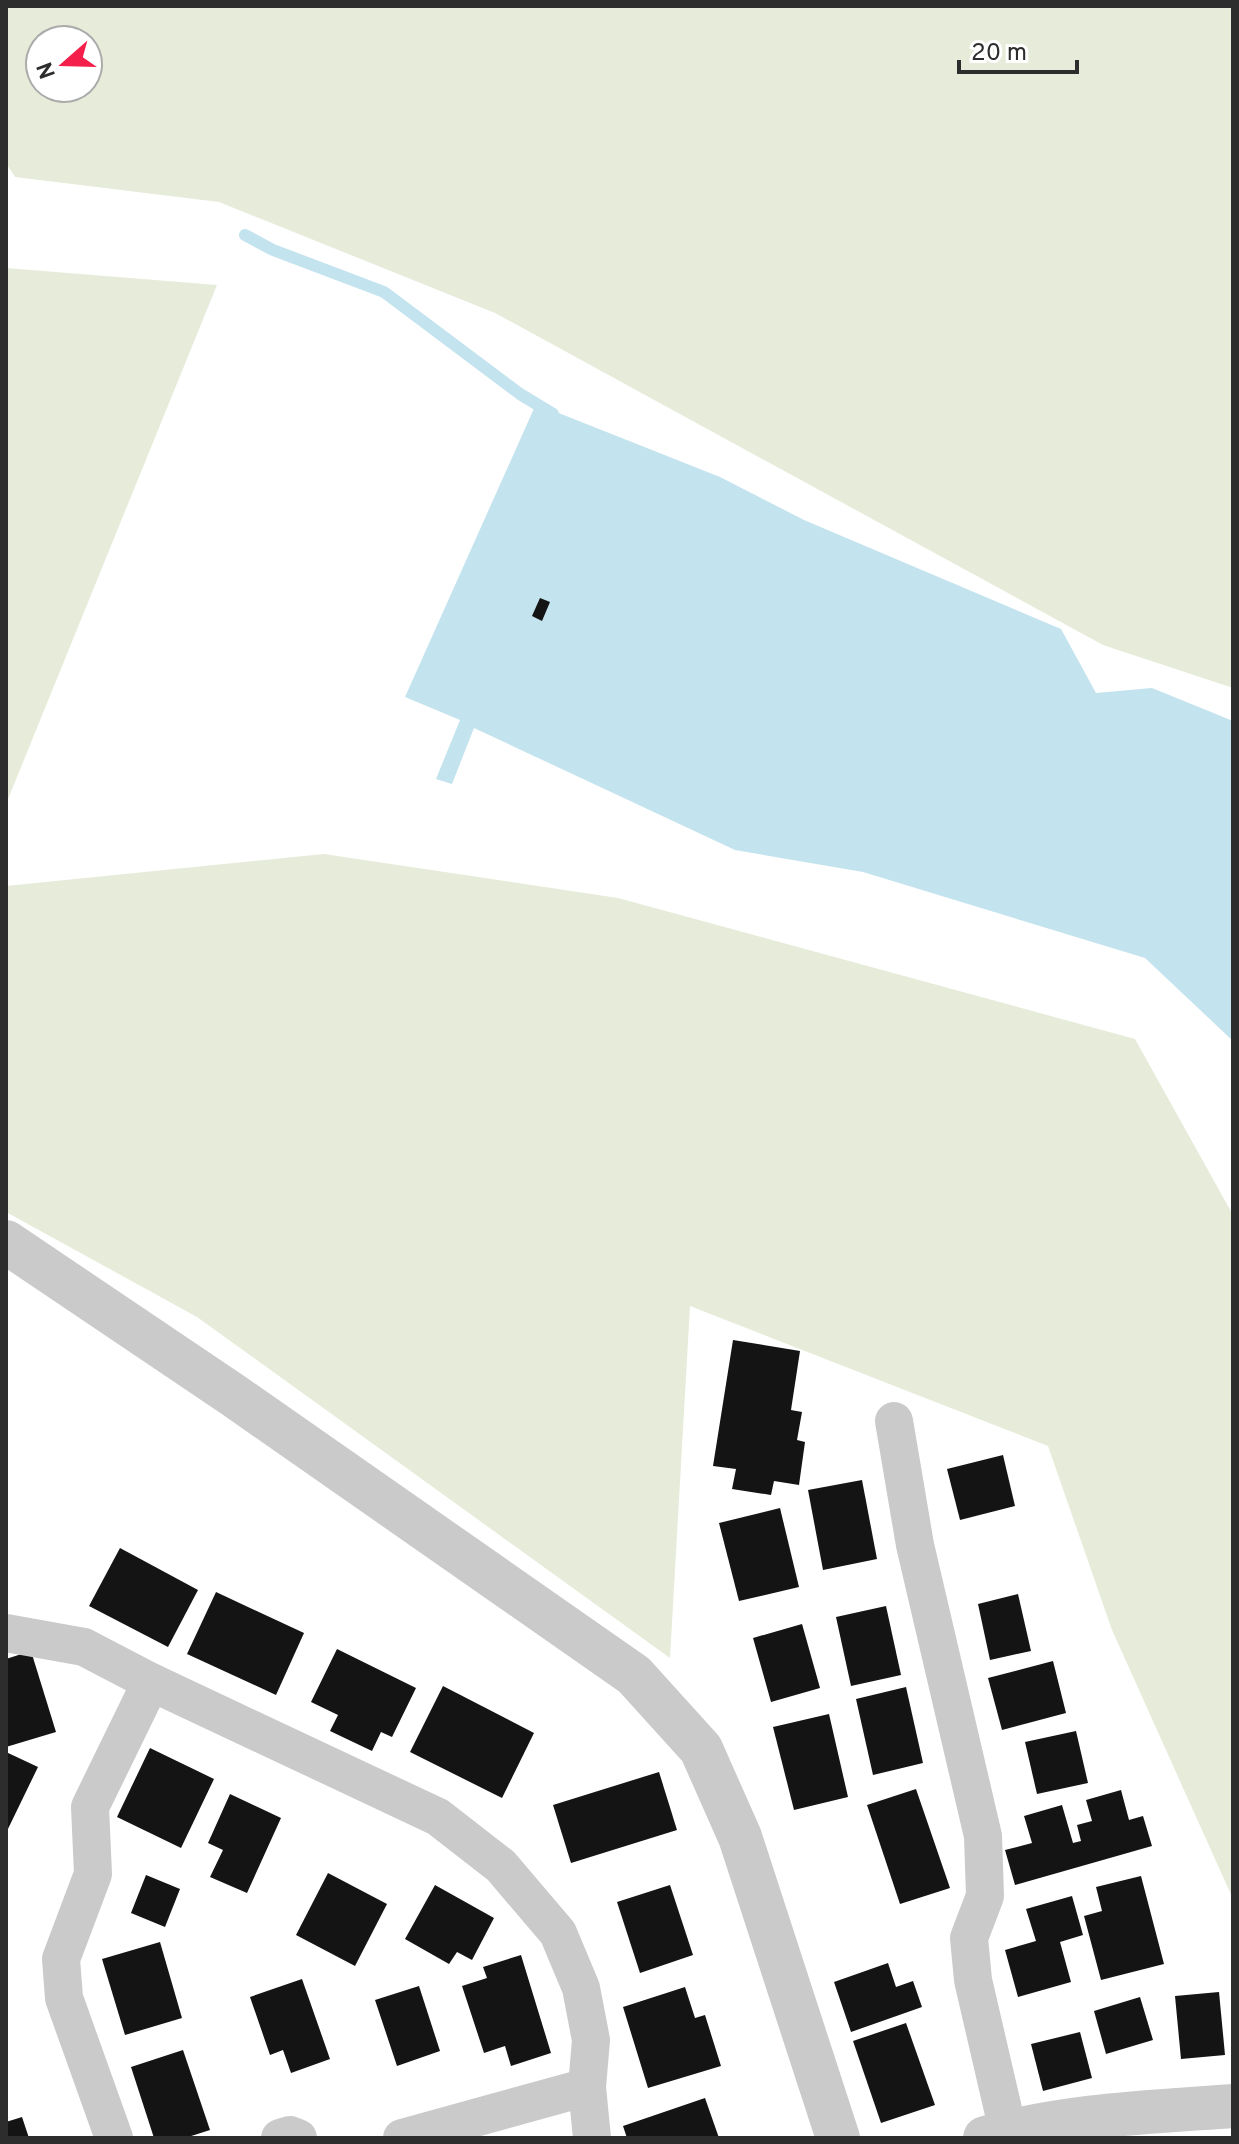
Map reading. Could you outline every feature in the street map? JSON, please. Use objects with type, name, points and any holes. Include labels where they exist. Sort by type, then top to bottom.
[{"type":"street","points":[[6,1242],[233,1395],[634,1675],[701,1749],[740,1837],[838,2138]]},
{"type":"street","points":[[894,1421],[915,1545],[983,1836],[985,1896],[969,1938],[996,2135],[1122,2126],[1233,2106]]},
{"type":"street","points":[[6,1633],[84,1647],[151,1682],[438,1817],[501,1866],[558,1933],[581,1988],[591,2040],[587,2087],[592,2138]]},
{"type":"street","points":[[114,2138],[64,1998],[61,1959],[93,1874],[90,1807],[151,1682]]},
{"type":"street","points":[[402,2138],[587,2087]]},
{"type":"street","points":[[280,2138],[290,2135],[298,2138]]},
{"type":"green space","points":[[6,6],[1233,6],[1233,688],[1103,645],[495,313],[219,202],[15,177],[6,163]]},
{"type":"green space","points":[[6,268],[217,285],[6,804]]},
{"type":"green space","points":[[324,854],[618,898],[1135,1039],[1233,1215],[1233,1899],[1112,1630],[1048,1446],[690,1306],[670,1658],[197,1317],[6,1212],[6,886]]},
{"type":"water","points":[[536,404],[720,477],[804,520],[1061,629],[1096,693],[1152,688],[1233,721],[1233,1041],[1145,958],[863,872],[735,850],[474,728],[452,784],[436,779],[460,720],[405,697]]},
{"type":"building","points":[[540,598],[550,602],[542,621],[532,616]]},
{"type":"building","points":[[733,1340],[800,1351],[791,1410],[802,1412],[797,1440],[805,1442],[799,1485],[774,1481],[771,1495],[732,1489],[736,1469],[713,1466]]},
{"type":"building","points":[[1003,1455],[1015,1506],[960,1520],[947,1469]]},
{"type":"building","points":[[862,1480],[877,1559],[823,1570],[808,1490]]},
{"type":"building","points":[[780,1508],[799,1587],[739,1601],[719,1523]]},
{"type":"building","points":[[120,1548],[198,1590],[168,1647],[89,1606]]},
{"type":"building","points":[[216,1592],[304,1633],[276,1695],[187,1654]]},
{"type":"building","points":[[1018,1594],[1031,1651],[990,1660],[978,1604]]},
{"type":"building","points":[[886,1606],[901,1675],[851,1686],[836,1617]]},
{"type":"building","points":[[802,1624],[820,1688],[771,1702],[753,1638]]},
{"type":"building","points":[[337,1649],[416,1688],[392,1737],[381,1732],[372,1751],[330,1731],[338,1715],[311,1702]]},
{"type":"building","points":[[31,1651],[56,1732],[6,1747],[6,1659]]},
{"type":"building","points":[[1053,1661],[1066,1713],[1002,1730],[988,1678]]},
{"type":"building","points":[[443,1686],[534,1733],[502,1798],[410,1752]]},
{"type":"building","points":[[906,1687],[923,1763],[873,1775],[856,1699]]},
{"type":"building","points":[[829,1714],[848,1797],[794,1810],[773,1727]]},
{"type":"building","points":[[1076,1731],[1088,1783],[1037,1794],[1025,1742]]},
{"type":"building","points":[[150,1748],[214,1779],[181,1848],[117,1817]]},
{"type":"building","points":[[6,1752],[38,1767],[6,1833]]},
{"type":"building","points":[[659,1772],[677,1830],[571,1863],[553,1805]]},
{"type":"building","points":[[916,1789],[950,1888],[900,1904],[867,1805]]},
{"type":"building","points":[[1121,1790],[1129,1820],[1143,1816],[1152,1846],[1015,1885],[1005,1850],[1032,1843],[1024,1816],[1062,1805],[1073,1843],[1081,1841],[1077,1825],[1092,1821],[1086,1800]]},
{"type":"building","points":[[230,1794],[281,1818],[247,1893],[210,1877],[223,1850],[208,1843]]},
{"type":"building","points":[[328,1873],[387,1904],[355,1966],[296,1935]]},
{"type":"building","points":[[146,1875],[180,1889],[165,1927],[131,1913]]},
{"type":"building","points":[[1141,1876],[1164,1964],[1101,1980],[1084,1916],[1102,1911],[1096,1887]]},
{"type":"building","points":[[435,1885],[494,1918],[472,1960],[457,1952],[449,1964],[405,1939]]},
{"type":"building","points":[[670,1885],[693,1955],[640,1973],[617,1902]]},
{"type":"building","points":[[1072,1896],[1083,1935],[1060,1942],[1071,1982],[1018,1997],[1005,1950],[1036,1941],[1026,1909]]},
{"type":"building","points":[[160,1942],[182,2018],[125,2035],[102,1959]]},
{"type":"building","points":[[521,1955],[551,2053],[511,2066],[505,2046],[484,2053],[462,1986],[487,1978],[483,1967]]},
{"type":"building","points":[[888,1963],[896,1987],[913,1981],[922,2007],[851,2032],[834,1982]]},
{"type":"building","points":[[302,1979],[330,2059],[291,2073],[283,2050],[270,2055],[250,1997]]},
{"type":"building","points":[[419,1986],[440,2051],[397,2066],[375,2000]]},
{"type":"building","points":[[685,1987],[695,2018],[705,2015],[721,2066],[648,2088],[623,2007]]},
{"type":"building","points":[[1219,1992],[1225,2055],[1181,2059],[1175,1996]]},
{"type":"building","points":[[1140,1997],[1153,2040],[1106,2054],[1094,2011]]},
{"type":"building","points":[[906,2023],[935,2105],[881,2123],[853,2041]]},
{"type":"building","points":[[1080,2032],[1092,2078],[1043,2091],[1031,2044]]},
{"type":"building","points":[[183,2050],[210,2130],[185,2138],[154,2138],[131,2067]]},
{"type":"building","points":[[705,2098],[719,2138],[627,2138],[623,2126]]},
{"type":"building","points":[[22,2117],[29,2138],[6,2138],[6,2122]]},
{"type":"waterway","points":[[245,235],[273,250],[384,292],[520,394],[553,414]]}]
